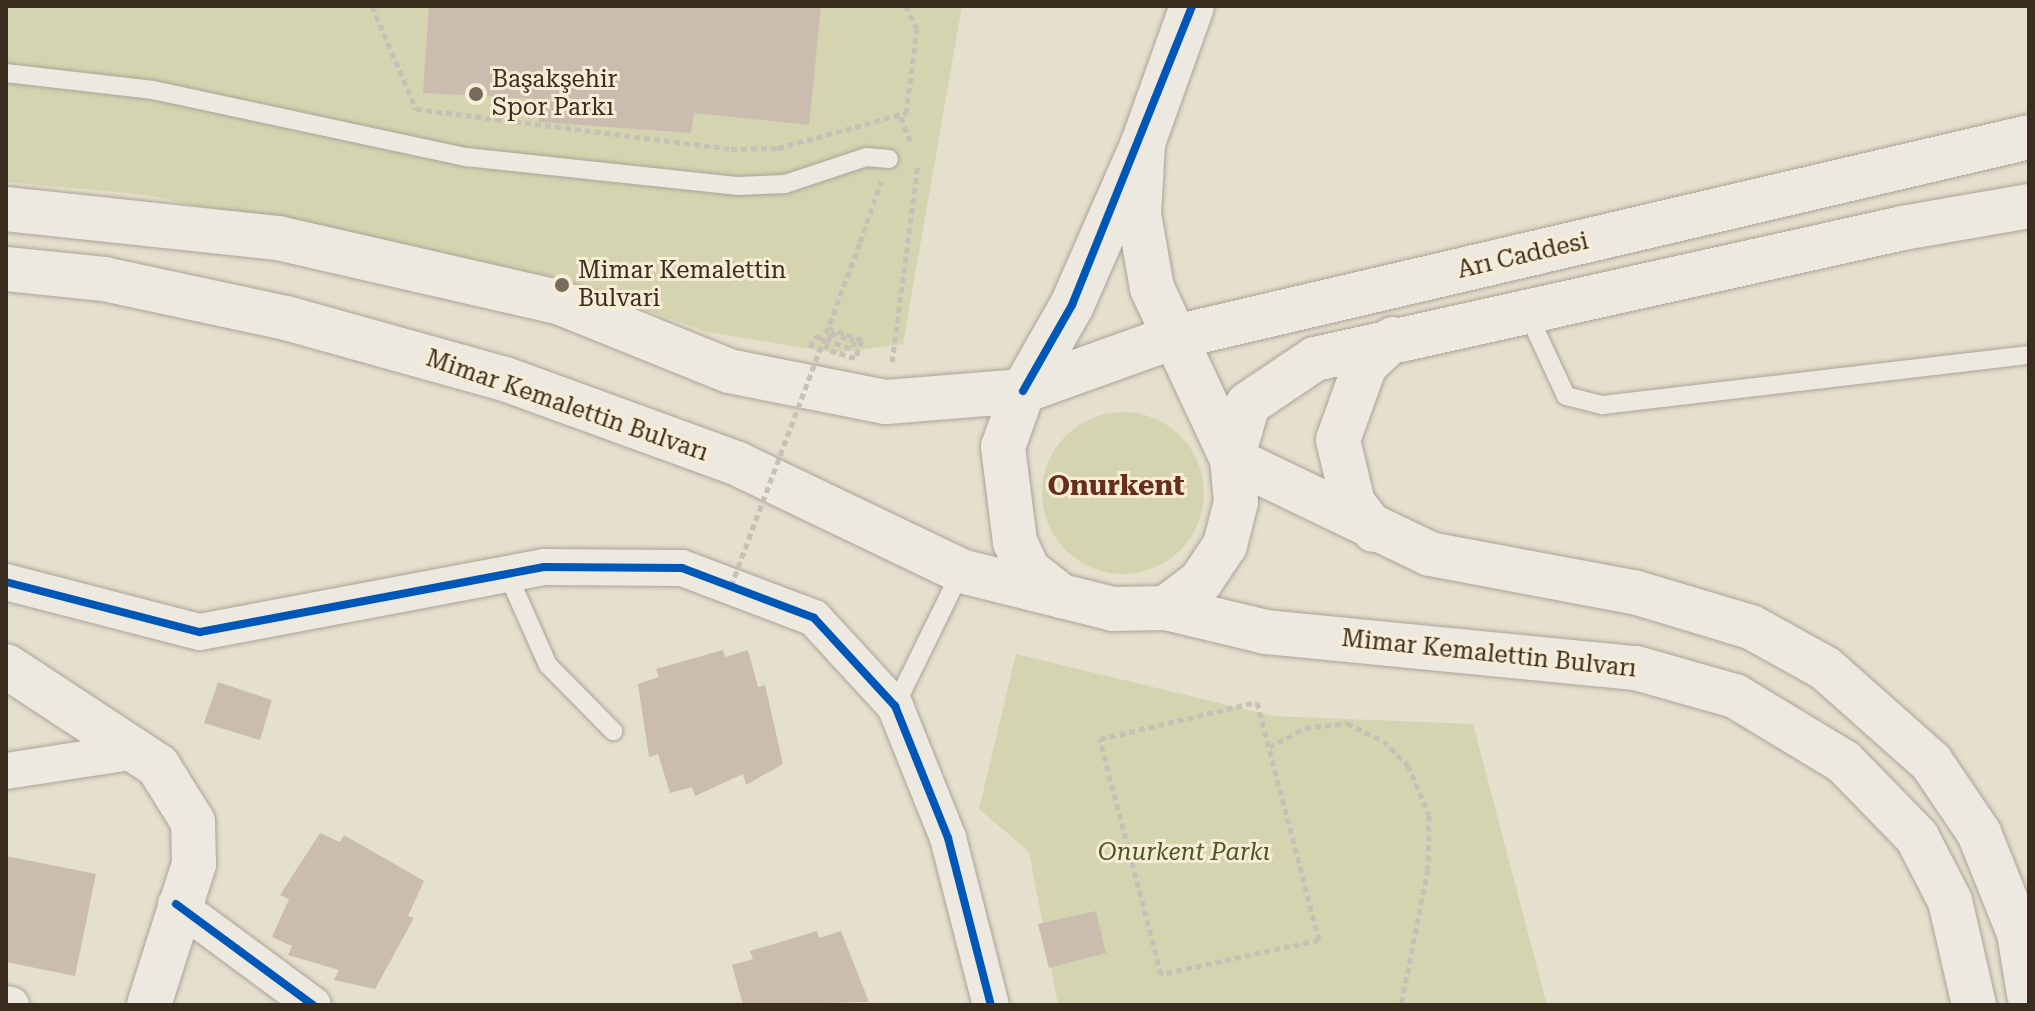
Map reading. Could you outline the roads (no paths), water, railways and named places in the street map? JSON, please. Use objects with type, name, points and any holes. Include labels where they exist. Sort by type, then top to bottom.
[{"type":"main road","points":[[1143,143],[1139,214],[1152,288],[1171,338],[1232,459],[1236,502],[1225,545],[1201,581],[1166,608],[1113,609],[1061,596],[1028,570],[1004,505],[1003,447],[1023,391],[1072,305],[1143,143],[1192,6]]},
{"type":"main road","name":"Arı Caddesi","points":[[1023,391],[1171,338],[2029,137]]},
{"type":"main road","points":[[1232,459],[1248,404],[1279,378],[1315,359],[1393,339],[1528,314],[1903,228],[2029,206]]},
{"type":"main road","points":[[6,209],[278,238],[561,303],[729,371],[886,402],[1023,391]]},
{"type":"main road","name":"Mimar Kemalettin Bulvarı","points":[[6,269],[104,279],[271,314],[505,379],[738,464],[961,571],[1061,596]]},
{"type":"main road","points":[[1374,530],[1353,503],[1338,440],[1365,365],[1393,339]]},
{"type":"main road","points":[[1232,459],[1374,530],[1430,554],[1634,592],[1751,627],[1825,668],[1931,762],[1979,833],[2019,933],[2029,994]]},
{"type":"main road","name":"Mimar Kemalettin Bulvarı","points":[[1166,608],[1266,632],[1636,668],[1735,696],[1844,762],[1917,837],[1950,901],[1974,1005]]},
{"type":"main road","points":[[6,666],[177,787],[193,822],[194,864],[176,904],[149,1005]]},
{"type":"street","points":[[6,582],[200,632],[507,573],[682,568],[814,618],[895,706],[948,838],[991,1005]]},
{"type":"street","points":[[6,771],[130,752]]},
{"type":"street","points":[[176,904],[313,1005]]},
{"type":"lane","points":[[6,73],[153,90],[466,157],[738,186],[785,184],[866,157],[889,159]]},
{"type":"lane","points":[[1528,314],[1566,396],[1603,405],[2029,355]]},
{"type":"lane","points":[[895,706],[961,571]]},
{"type":"lane","points":[[507,573],[548,665],[613,731]]},
{"type":"place","name":"Başakşehir Spor Parkı","points":[[476,94]]},
{"type":"place","name":"Mimar Kemalettin Bulvari","points":[[562,285]]},
{"type":"district","name":"Onurkent","points":[[1116,486]]},
{"type":"park label","name":"Onurkent Parkı","points":[[1184,853]]}]
